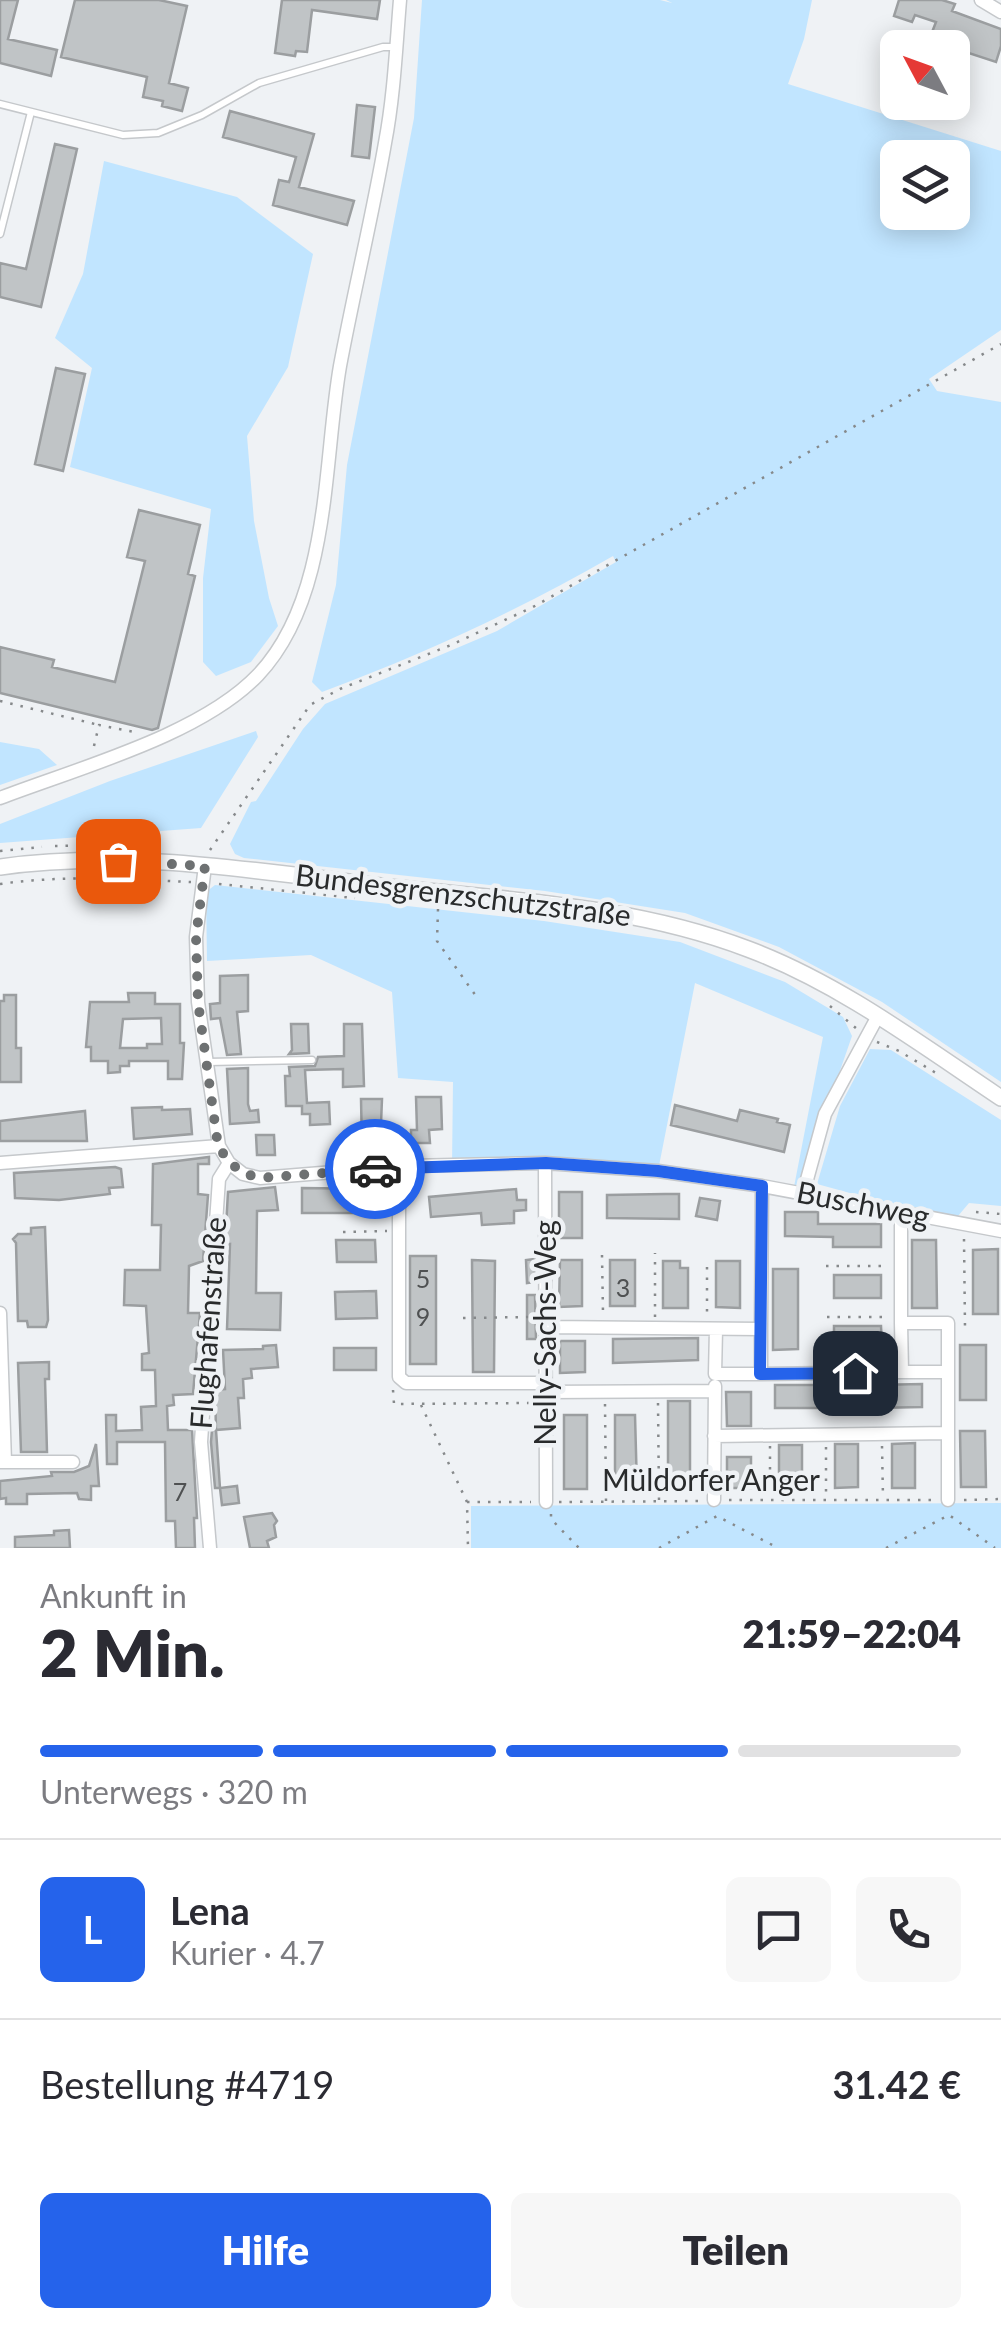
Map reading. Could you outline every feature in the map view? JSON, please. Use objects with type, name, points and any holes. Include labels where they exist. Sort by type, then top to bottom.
[{"type":"street","points":[[0,798],[197,720],[243,690],[282,643],[301,603],[314,553],[341,361],[385,144],[400,0]]},
{"type":"street","points":[[981,0],[1001,12]]},
{"type":"street","name":"Bundesgrenzschutzstraße","points":[[0,867],[70,861],[546,902],[650,919],[780,962],[878,1016],[1001,1098]]},
{"type":"street","points":[[204,874],[196,937],[198,1002],[218,1146],[229,1163]]},
{"type":"street","points":[[803,1194],[825,1114],[878,1016]]},
{"type":"street","points":[[0,1162],[218,1146]]},
{"type":"street","name":"Buschweg","points":[[229,1163],[243,1174],[260,1178],[400,1167],[546,1163],[658,1171],[762,1186],[1001,1231]]},
{"type":"street","name":"Flughafenstraße","points":[[210,1548],[200,1442],[219,1179],[229,1163]]},
{"type":"street","name":"Nelly-Sachs-Weg","points":[[546,1163],[549,1502]]},
{"type":"street","points":[[400,1167],[399,1377],[406,1384],[605,1392],[715,1391]]},
{"type":"street","points":[[760,1374],[762,1186]]},
{"type":"street","points":[[901,1212],[902,1372]]},
{"type":"street","points":[[0,1313],[3,1462],[73,1462]]},
{"type":"street","points":[[901,1320],[948,1323],[948,1500]]},
{"type":"street","points":[[546,1322],[603,1328],[761,1329]]},
{"type":"street","points":[[712,1328],[716,1374],[714,1500]]},
{"type":"street","points":[[716,1374],[948,1372]]},
{"type":"street","points":[[714,1436],[948,1433]]},
{"type":"lane","points":[[0,104],[123,135],[158,133],[259,83],[383,47],[396,47]]},
{"type":"lane","points":[[0,234],[31,112]]},
{"type":"lane","points":[[206,1062],[312,1060]]},
{"type":"path","points":[[204,874],[206,856],[310,706],[340,689],[452,645],[532,607],[1001,344]]},
{"type":"path","points":[[0,701],[138,733],[148,741]]},
{"type":"path","points":[[94,746],[100,724]]},
{"type":"path","points":[[0,884],[204,874],[358,899]]},
{"type":"path","points":[[440,892],[437,941],[476,996]]},
{"type":"path","points":[[826,1003],[882,1046],[900,1051],[950,1082]]},
{"type":"path","name":"Buschweg","points":[[964,1224],[965,1327]]},
{"type":"path","points":[[344,1232],[398,1230]]},
{"type":"path","points":[[655,1253],[655,1327]]},
{"type":"path","points":[[602,1254],[603,1328]]},
{"type":"path","points":[[826,1266],[901,1266]]},
{"type":"path","points":[[706,1268],[712,1328]]},
{"type":"path","points":[[827,1317],[901,1320]]},
{"type":"path","points":[[463,1318],[546,1322]]},
{"type":"path","points":[[605,1392],[606,1502]]},
{"type":"path","points":[[658,1392],[659,1501]]},
{"type":"path","points":[[420,1403],[467,1502],[468,1548]]},
{"type":"path","points":[[826,1434],[826,1500]]},
{"type":"path","points":[[882,1434],[882,1500]]},
{"type":"path","points":[[770,1435],[770,1500]]},
{"type":"path","name":"Müldorfer Anger","points":[[467,1502],[1001,1500]]},
{"type":"path","points":[[549,1502],[552,1519],[579,1548]]},
{"type":"path","points":[[886,1548],[950,1515],[995,1548]]},
{"type":"path","points":[[658,1548],[717,1516],[778,1548]]},
{"type":"shaded area","points":[[422,0],[812,0],[804,39],[788,84],[880,113],[880,120],[902,120],[966,140],[880,140],[880,230],[970,230],[970,141],[1001,151],[1001,330],[929,379],[937,391],[1001,402],[1001,1082],[882,1002],[779,947],[685,913],[545,891],[235,854],[230,844],[251,802],[256,801],[303,729],[325,704],[497,631],[616,562],[613,556],[507,613],[322,692],[312,682],[336,585],[347,465],[414,118]]},
{"type":"shaded area","points":[[104,161],[237,197],[313,254],[288,367],[247,436],[254,521],[278,626],[251,662],[216,676],[203,662],[203,578],[211,509],[70,467],[92,368],[55,338],[83,274]]},
{"type":"shaded area","points":[[256,731],[258,737],[201,828],[0,843],[0,824]]},
{"type":"shaded area","points":[[0,742],[39,749],[57,765],[0,785]]},
{"type":"shaded area","points":[[215,885],[544,921],[680,942],[785,982],[843,1017],[852,1036],[803,1194],[793,1192],[823,1037],[695,983],[658,1171],[452,1166],[453,1082],[398,1078],[392,992],[311,955],[207,961],[206,892]]},
{"type":"shaded area","points":[[870,1049],[891,1050],[1001,1120],[1001,1206],[969,1203],[958,1216],[817,1184],[840,1106]]},
{"type":"shaded area","points":[[1001,1503],[1001,1548],[471,1548],[471,1506]]},
{"type":"building","points":[[0,0],[18,0],[8,39],[57,50],[51,76],[0,63]]},
{"type":"building","points":[[75,0],[159,0],[187,6],[169,83],[188,88],[182,111],[143,97],[147,77],[61,57]]},
{"type":"building","points":[[282,0],[380,0],[377,19],[312,10],[307,52],[296,51],[295,56],[275,53]]},
{"type":"building","points":[[899,0],[942,0],[955,4],[952,11],[1001,29],[996,62],[970,53],[970,30],[933,30],[936,22],[915,15],[912,22],[894,16]]},
{"type":"building","points":[[357,105],[375,107],[369,158],[352,156]]},
{"type":"building","points":[[230,111],[314,134],[299,187],[354,201],[347,225],[273,205],[279,180],[289,182],[296,157],[223,137]]},
{"type":"building","points":[[55,144],[77,149],[41,307],[0,297],[0,263],[26,269]]},
{"type":"building","points":[[56,368],[85,374],[63,471],[35,464]]},
{"type":"building","points":[[139,510],[200,525],[188,574],[195,576],[158,728],[152,730],[0,693],[0,647],[54,660],[52,667],[115,682],[145,561],[127,557]]},
{"type":"building","points":[[248,975],[248,1011],[237,1012],[241,1054],[227,1055],[220,1018],[211,1019],[210,1004],[220,1003],[220,976]]},
{"type":"building","points":[[128,993],[155,993],[155,1004],[180,1004],[182,1079],[168,1079],[168,1061],[129,1061],[129,1066],[120,1066],[120,1072],[108,1073],[108,1061],[91,1061],[91,1047],[86,1047],[90,1002],[129,1002]],"holes":[[[161,1018],[162,1044],[120,1048],[123,1019]]]},
{"type":"building","points":[[4,995],[16,995],[16,1048],[21,1048],[21,1082],[0,1082],[0,1001],[4,1001]]},
{"type":"building","points":[[291,1024],[308,1024],[309,1053],[289,1054]]},
{"type":"building","points":[[344,1024],[362,1024],[364,1086],[343,1087],[343,1069],[305,1070],[307,1103],[329,1102],[330,1124],[310,1125],[310,1114],[302,1114],[302,1106],[286,1106],[285,1076],[290,1076],[289,1067],[315,1066],[318,1057],[344,1056]]},
{"type":"building","points":[[248,1068],[248,1104],[250,1111],[258,1110],[259,1122],[230,1124],[227,1069]]},
{"type":"building","points":[[416,1097],[441,1097],[442,1129],[429,1130],[430,1143],[411,1143],[411,1130],[417,1130]]},
{"type":"building","points":[[361,1099],[382,1099],[380,1148],[362,1148]]},
{"type":"building","points":[[675,1105],[737,1121],[740,1110],[778,1119],[777,1122],[790,1125],[784,1152],[671,1125]]},
{"type":"building","points":[[132,1108],[190,1109],[192,1134],[134,1139]]},
{"type":"building","points":[[85,1111],[87,1141],[0,1141],[0,1121]]},
{"type":"building","points":[[256,1135],[274,1135],[275,1155],[257,1155]]},
{"type":"building","points":[[209,1157],[209,1164],[198,1164],[198,1194],[208,1195],[203,1261],[189,1266],[188,1313],[200,1313],[193,1394],[173,1395],[174,1405],[167,1406],[168,1430],[192,1430],[195,1548],[176,1548],[175,1521],[166,1521],[165,1442],[117,1442],[117,1464],[107,1464],[106,1415],[116,1415],[116,1431],[142,1430],[141,1407],[156,1406],[155,1370],[142,1370],[142,1354],[149,1353],[146,1306],[124,1305],[125,1270],[160,1270],[161,1225],[152,1225],[153,1164]]},
{"type":"building","points":[[121,1169],[123,1187],[109,1188],[110,1194],[59,1200],[15,1198],[14,1173]]},
{"type":"building","points":[[275,1187],[278,1210],[257,1211],[256,1293],[281,1293],[280,1330],[227,1329],[228,1192]]},
{"type":"building","points":[[302,1188],[381,1189],[381,1213],[302,1213]]},
{"type":"building","points":[[516,1189],[517,1200],[526,1200],[526,1210],[514,1211],[514,1223],[482,1225],[481,1213],[431,1217],[429,1197]]},
{"type":"building","points":[[559,1192],[582,1192],[582,1238],[559,1238]]},
{"type":"building","points":[[679,1194],[679,1219],[607,1218],[607,1195]]},
{"type":"building","points":[[700,1198],[720,1201],[717,1220],[696,1216]]},
{"type":"building","points":[[785,1212],[818,1212],[818,1224],[881,1224],[881,1247],[833,1247],[833,1237],[785,1236]]},
{"type":"building","points":[[45,1227],[48,1320],[46,1327],[28,1327],[27,1321],[18,1321],[13,1239],[18,1234],[31,1234],[31,1228]]},
{"type":"building","points":[[336,1240],[375,1240],[376,1262],[337,1262]]},
{"type":"building","points":[[912,1240],[936,1240],[937,1308],[912,1308]]},
{"type":"building","points":[[998,1249],[998,1314],[973,1314],[973,1250]]},
{"type":"building","points":[[410,1256],[436,1256],[436,1364],[410,1364]]},
{"type":"building","points":[[535,1259],[535,1282],[527,1283],[526,1260]]},
{"type":"building","points":[[472,1260],[495,1261],[494,1372],[473,1372]]},
{"type":"building","points":[[560,1260],[582,1260],[582,1306],[559,1307]]},
{"type":"building","points":[[610,1260],[635,1260],[635,1306],[610,1306]]},
{"type":"building","points":[[663,1261],[680,1261],[680,1268],[688,1268],[688,1308],[663,1308]]},
{"type":"building","points":[[716,1261],[740,1261],[740,1308],[716,1307]]},
{"type":"building","points":[[773,1269],[798,1269],[798,1349],[773,1350]]},
{"type":"building","points":[[834,1275],[881,1275],[881,1298],[834,1298]]},
{"type":"building","points":[[376,1291],[377,1318],[336,1319],[335,1292]]},
{"type":"building","points":[[527,1295],[535,1295],[536,1339],[527,1339]]},
{"type":"building","points":[[834,1326],[881,1326],[882,1348],[834,1349]]},
{"type":"building","points":[[698,1338],[698,1360],[613,1363],[613,1339]]},
{"type":"building","points":[[560,1341],[585,1341],[585,1372],[560,1373]]},
{"type":"building","points":[[276,1345],[278,1367],[251,1369],[252,1378],[243,1379],[244,1398],[238,1398],[240,1428],[216,1430],[215,1390],[225,1389],[223,1350]]},
{"type":"building","points":[[960,1345],[986,1345],[986,1400],[960,1400]]},
{"type":"building","points":[[334,1348],[376,1348],[376,1370],[334,1370]]},
{"type":"building","points":[[49,1362],[49,1379],[45,1379],[47,1452],[21,1452],[18,1363]]},
{"type":"building","points":[[922,1384],[922,1407],[875,1408],[874,1385]]},
{"type":"building","points":[[775,1385],[833,1385],[833,1408],[775,1408]]},
{"type":"building","points":[[726,1392],[751,1392],[751,1426],[727,1426]]},
{"type":"building","points":[[668,1401],[690,1401],[690,1488],[668,1489]]},
{"type":"building","points":[[564,1415],[587,1415],[587,1489],[564,1489]]},
{"type":"building","points":[[615,1415],[635,1415],[637,1489],[615,1489]]},
{"type":"building","points":[[212,1430],[216,1430],[220,1488],[215,1488],[211,1442]]},
{"type":"building","points":[[960,1431],[985,1431],[986,1487],[961,1487]]},
{"type":"building","points":[[915,1443],[915,1488],[892,1488],[892,1444]]},
{"type":"building","points":[[96,1444],[99,1486],[91,1486],[91,1500],[79,1499],[77,1493],[27,1494],[27,1504],[6,1504],[6,1498],[0,1499],[0,1481],[74,1472],[89,1466]]},
{"type":"building","points":[[835,1444],[858,1444],[858,1487],[835,1488]]},
{"type":"building","points":[[779,1445],[802,1445],[802,1488],[779,1488]]},
{"type":"building","points":[[727,1457],[751,1457],[751,1488],[727,1488]]},
{"type":"building","points":[[237,1486],[239,1503],[222,1505],[220,1488]]},
{"type":"building","points":[[272,1513],[277,1521],[276,1537],[267,1541],[269,1548],[250,1548],[244,1517]]},
{"type":"building","points":[[69,1530],[70,1548],[15,1548],[15,1537],[54,1535],[54,1531]]},
{"type":"way so far","points":[[118,861],[205,866],[196,937],[198,1002],[218,1146],[229,1163],[243,1174],[260,1178],[375,1169]]},
{"type":"route","points":[[375,1169],[546,1163],[658,1171],[762,1186],[760,1374],[855,1373]]}]
